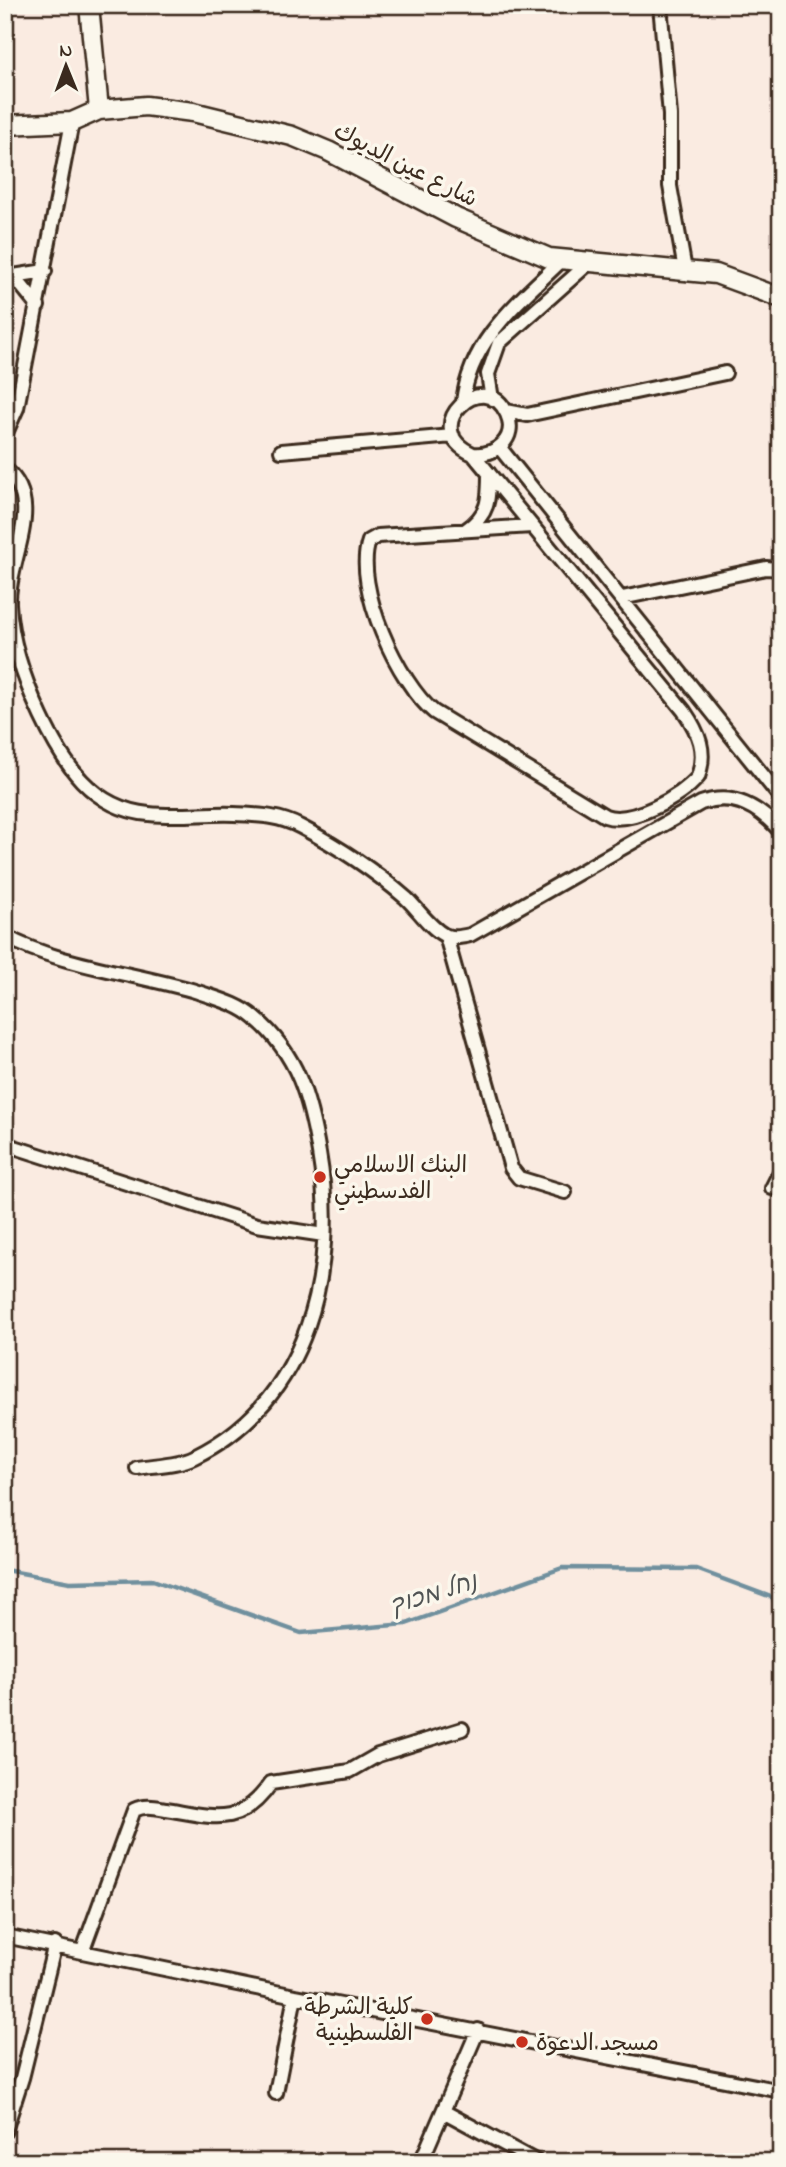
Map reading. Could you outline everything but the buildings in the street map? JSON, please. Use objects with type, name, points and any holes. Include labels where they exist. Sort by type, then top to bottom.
[{"type":"street","points":[[89,5],[99,110]]},
{"type":"street","points":[[660,5],[670,115],[670,186],[685,270]]},
{"type":"street","name":"شارع عين الديوك","points":[[5,125],[72,122],[99,110],[146,106],[193,112],[292,136],[328,151],[456,218],[532,252],[563,259],[716,274],[781,298]]},
{"type":"street","points":[[5,435],[17,408],[72,122]]},
{"type":"street","points":[[532,526],[378,536],[369,541],[365,552],[365,568],[373,608],[391,652],[414,691],[434,712],[605,816],[616,820],[640,815],[698,777],[703,750],[698,733],[532,526],[489,473],[453,436],[452,418],[463,402],[469,367],[496,326],[563,259]]},
{"type":"street","points":[[492,399],[488,374],[499,343],[590,262]]},
{"type":"street","points":[[6,277],[45,271]]},
{"type":"street","points":[[6,277],[31,293],[38,306]]},
{"type":"street","points":[[463,402],[482,396],[492,399],[506,411],[527,415],[725,373]]},
{"type":"street","points":[[473,454],[492,453],[500,448],[509,431],[506,411]]},
{"type":"street","points":[[281,451],[453,436]]},
{"type":"street","points":[[500,448],[781,797]]},
{"type":"street","points":[[5,470],[22,488],[25,506],[24,523],[11,574],[12,631],[40,714],[73,774],[100,796],[121,808],[148,814],[280,818],[301,827],[383,879],[446,936],[511,1168],[519,1178],[565,1192]]},
{"type":"street","points":[[466,530],[485,513],[489,503],[489,473]]},
{"type":"street","points":[[622,598],[766,568],[781,569]]},
{"type":"street","points":[[446,936],[470,935],[701,803],[716,799],[746,803],[781,832]]},
{"type":"street","points":[[5,936],[35,949],[229,1002],[266,1027],[293,1060],[306,1093],[321,1164],[324,1235],[322,1270],[311,1323],[286,1374],[241,1424],[192,1458],[137,1468]]},
{"type":"street","points":[[5,1144],[257,1225],[324,1235]]},
{"type":"street","points":[[772,1188],[781,1170]]},
{"type":"street","points":[[83,1950],[134,1810],[150,1806],[209,1816],[232,1816],[258,1801],[271,1783],[350,1771],[378,1755],[463,1729]]},
{"type":"street","points":[[5,1936],[781,2091]]},
{"type":"street","points":[[5,2131],[22,2078],[55,1944]]},
{"type":"street","points":[[276,2093],[295,1996]]},
{"type":"street","points":[[421,2162],[478,2029]]},
{"type":"street","points":[[443,2111],[537,2162]]},
{"type":"waterway","name":"נחל מכוך","points":[[5,1570],[70,1582],[153,1580],[301,1633],[406,1624],[562,1568],[696,1569],[771,1597],[781,1610]]},
{"type":"place","name":"البنك الاسلامي الفدسطيني","points":[[320,1177]]},
{"type":"place","name":"كلية الشرطة الفلسطينية","points":[[427,2019]]},
{"type":"place","name":"مسجد الدعوة","points":[[522,2042]]}]
